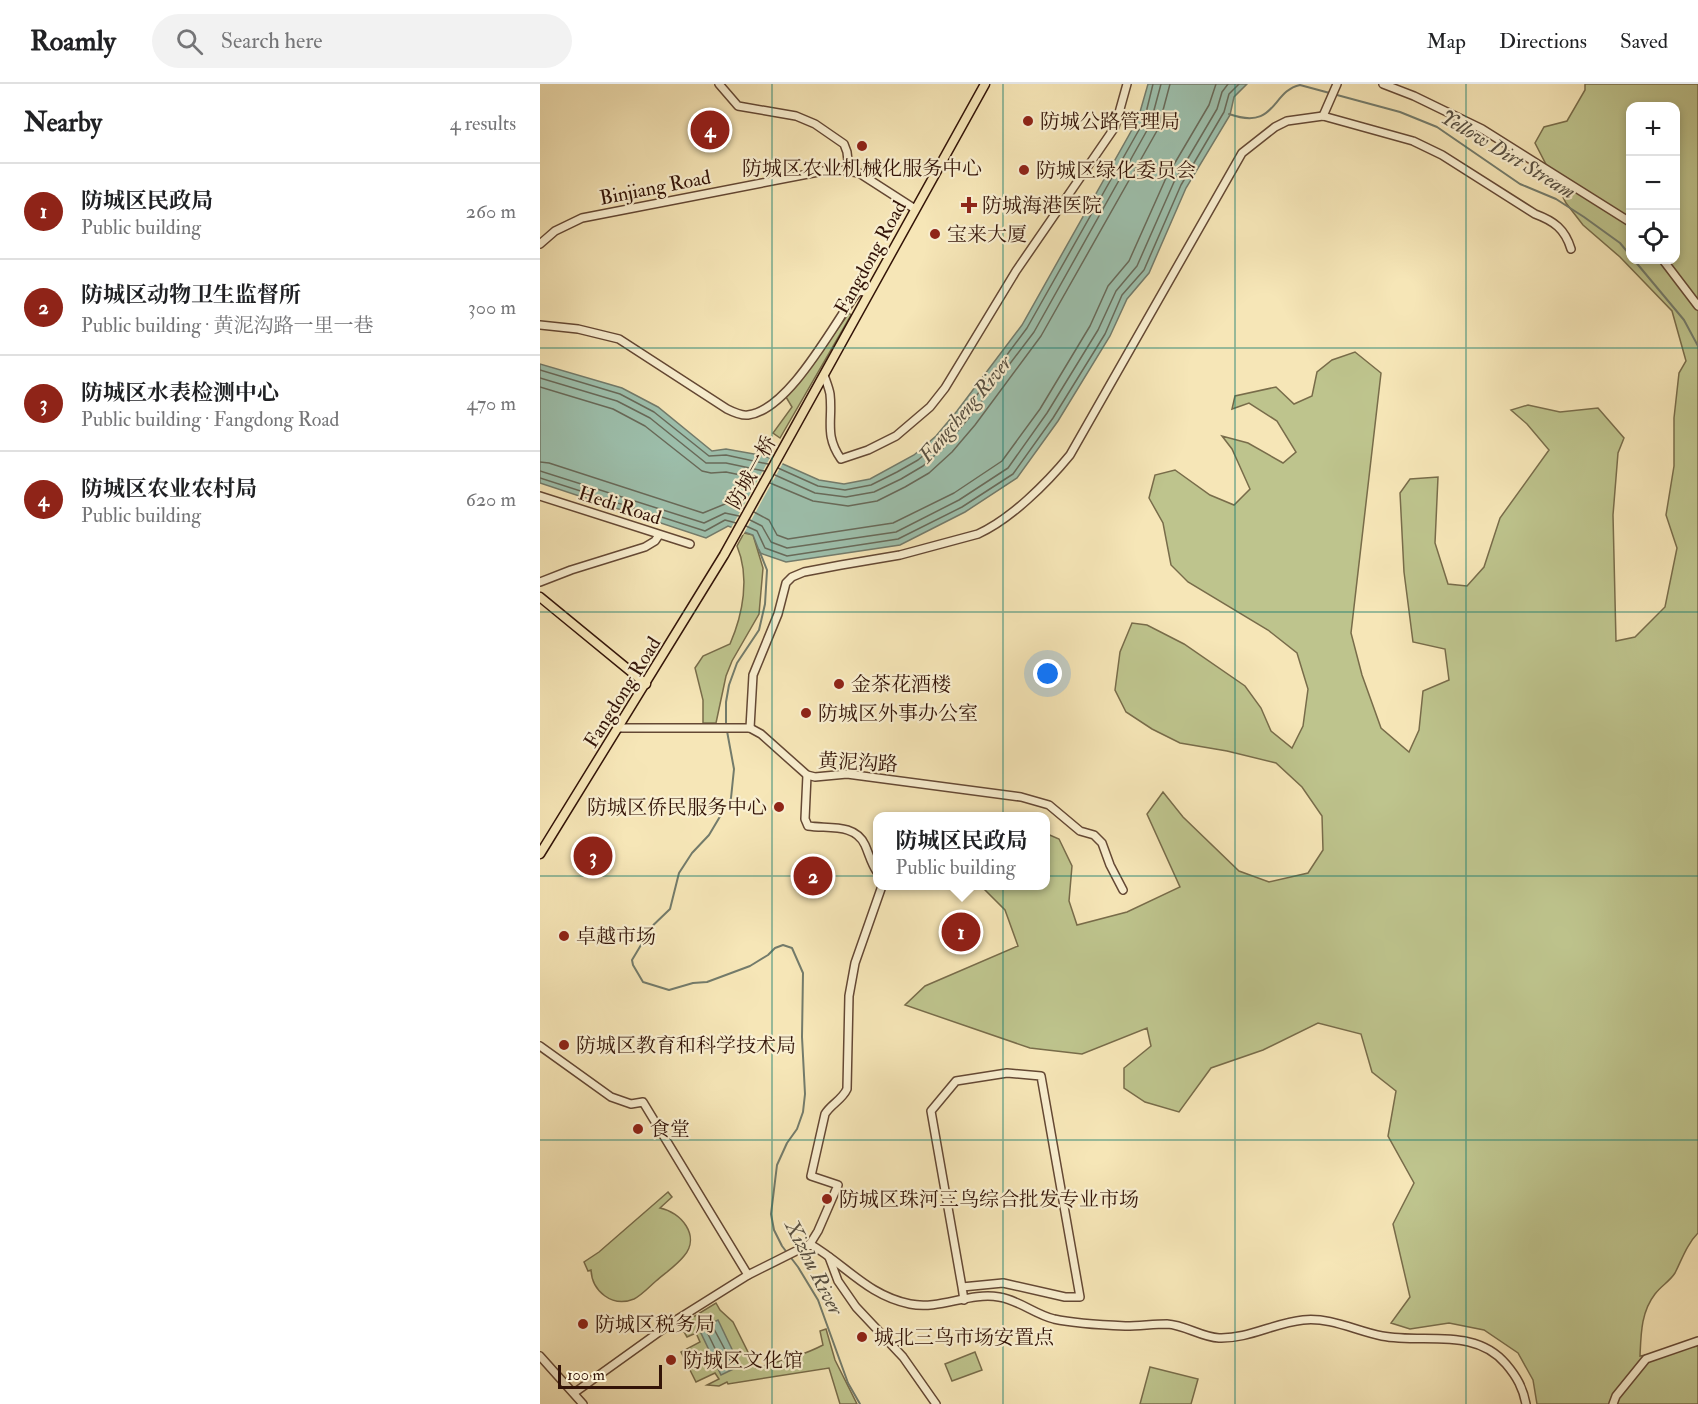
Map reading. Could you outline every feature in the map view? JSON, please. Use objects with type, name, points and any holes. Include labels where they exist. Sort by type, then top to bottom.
[{"type":"main road","name":"Fangdong Road","points":[[801,415],[985,84]]},
{"type":"main road","name":"防城一桥","points":[[729,545],[801,415]]},
{"type":"main road","name":"Fangdong Road","points":[[541,849],[619,728],[729,545]]},
{"type":"main road","points":[[540,597],[646,684]]},
{"type":"street","points":[[719,84],[738,106],[796,116],[815,124],[844,144],[849,170]]},
{"type":"street","points":[[824,375],[830,393],[832,443],[842,459],[884,443],[930,407],[945,388],[1016,272],[1115,127],[1127,84]]},
{"type":"street","points":[[1323,116],[1337,84]]},
{"type":"street","points":[[1383,84],[1414,96],[1482,129],[1626,219]]},
{"type":"street","points":[[619,728],[750,728],[753,675],[778,615],[786,583],[792,577],[804,572],[878,560],[978,534],[990,529],[1040,489],[1070,455],[1242,153],[1275,127],[1287,121],[1323,116],[1413,141],[1442,155],[1558,226],[1571,249]]},
{"type":"street","name":"Binjiang Road","points":[[540,244],[555,231],[582,219],[820,171],[849,170],[868,177],[915,209]]},
{"type":"street","points":[[1666,264],[1698,306]]},
{"type":"street","points":[[540,325],[578,329],[619,339],[727,409],[745,416],[756,414],[767,408],[790,388],[798,380],[856,294],[860,291],[869,293]]},
{"type":"street","name":"Hedi Road","points":[[540,496],[690,544]]},
{"type":"street","points":[[540,582],[570,570],[645,547],[655,541],[659,535]]},
{"type":"street","name":"黄泥沟路","points":[[750,728],[762,734],[807,775],[815,777],[847,774],[1021,797],[1049,805],[1080,831],[1094,836],[1102,843],[1123,890]]},
{"type":"street","points":[[807,775],[805,819],[808,826],[848,829],[855,832],[865,844],[873,865]]},
{"type":"street","points":[[574,1393],[673,1322],[748,1275],[810,1244],[818,1231],[838,1185],[811,1176],[825,1114],[843,1097],[847,1089],[849,996],[855,963],[880,890]]},
{"type":"street","points":[[540,1046],[611,1098],[630,1104],[643,1102],[748,1275]]},
{"type":"street","points":[[962,1287],[1003,1283],[1065,1297],[1080,1297],[1041,1076],[1007,1073],[956,1081],[931,1111],[964,1300]]},
{"type":"street","points":[[810,1244],[828,1254],[859,1282],[880,1295],[912,1305],[933,1306],[987,1296],[1000,1297],[1053,1318],[1127,1326],[1168,1324],[1217,1338],[1236,1337],[1305,1319],[1343,1324],[1384,1337],[1459,1340],[1477,1344],[1502,1359],[1516,1376],[1524,1390],[1526,1404]]},
{"type":"street","points":[[828,1254],[838,1281],[856,1307],[903,1357],[936,1404]]},
{"type":"street","points":[[1612,1404],[1646,1359],[1698,1341]]},
{"type":"street","points":[[540,1356],[583,1404]]},
{"type":"green space","points":[[1585,84],[1698,84],[1698,1233],[1671,1279],[1650,1301],[1643,1324],[1640,1356],[1698,1346],[1698,1404],[1537,1404],[1533,1380],[1518,1353],[1484,1330],[1449,1323],[1410,1329],[1391,1323],[1410,1297],[1393,1224],[1414,1183],[1388,1136],[1396,1091],[1372,1072],[1361,1034],[1318,1023],[1263,1050],[1211,1068],[1179,1112],[1145,1102],[1124,1088],[1124,1068],[1151,1046],[1147,1028],[1082,1054],[1030,1048],[905,1005],[925,986],[1018,946],[1005,910],[985,890],[1050,890],[1050,835],[1059,839],[1072,866],[1069,901],[1077,925],[1127,912],[1180,887],[1147,814],[1163,792],[1183,817],[1239,871],[1269,882],[1308,873],[1323,850],[1322,816],[1302,787],[1276,763],[1180,743],[1126,712],[1115,690],[1120,652],[1132,623],[1147,625],[1184,644],[1245,686],[1261,708],[1271,731],[1292,748],[1303,726],[1308,689],[1297,653],[1268,630],[1188,582],[1171,565],[1163,523],[1149,498],[1155,475],[1175,470],[1210,495],[1234,505],[1250,489],[1232,449],[1222,436],[1248,443],[1283,463],[1296,452],[1277,421],[1249,403],[1232,409],[1235,396],[1276,387],[1294,404],[1312,396],[1317,372],[1332,360],[1355,352],[1381,373],[1351,633],[1362,675],[1381,728],[1409,752],[1419,730],[1423,691],[1449,680],[1445,649],[1413,642],[1404,572],[1400,493],[1410,479],[1438,477],[1435,543],[1448,584],[1467,586],[1484,567],[1500,518],[1549,450],[1527,424],[1511,410],[1528,405],[1560,412],[1598,408],[1624,438],[1618,453],[1613,515],[1616,641],[1635,637],[1665,607],[1677,548],[1666,515],[1674,466],[1674,418],[1679,373],[1686,361],[1672,311],[1627,264],[1680,264],[1680,102],[1626,102],[1626,263],[1583,225],[1566,203],[1535,143],[1544,127],[1567,121],[1585,90]]},
{"type":"green space","points":[[849,313],[851,315],[780,438],[773,433],[792,407],[786,397],[801,380]]},
{"type":"green space","points":[[744,533],[753,535],[763,568],[759,614],[726,676],[716,723],[703,723],[703,700],[695,668],[703,656],[730,644],[735,632],[744,583],[737,546]]},
{"type":"green space","points":[[668,1192],[672,1197],[660,1208],[675,1214],[686,1226],[689,1233],[689,1248],[678,1263],[634,1299],[618,1301],[605,1296],[595,1285],[591,1270],[588,1271],[584,1262],[599,1252]]},
{"type":"green space","points":[[716,1303],[733,1322],[756,1368],[823,1345],[820,1331],[826,1329],[835,1360],[857,1404],[840,1404],[829,1368],[728,1384],[727,1382],[719,1386],[707,1385],[719,1379],[715,1373],[696,1382],[681,1352],[700,1342],[696,1333],[687,1337],[680,1325]]},
{"type":"green space","points":[[975,1352],[982,1370],[952,1381],[945,1364]]},
{"type":"green space","points":[[1150,1367],[1198,1379],[1191,1404],[1140,1404]]},
{"type":"water","name":"Fangcheng River","points":[[1148,84],[1247,84],[1234,97],[1230,115],[1186,188],[1149,273],[1127,299],[1110,336],[1058,421],[1017,478],[965,512],[900,545],[786,562],[760,553],[753,535],[728,526],[706,538],[540,483],[540,364],[622,388],[658,407],[712,451],[726,449],[765,456],[819,480],[844,484],[870,479],[914,455],[936,436],[957,411],[1022,325],[1138,119]]},
{"type":"water","points":[[718,1320],[740,1366],[721,1375],[699,1329]]},
{"type":"pier","points":[[771,456],[784,461],[743,535],[730,530]]},
{"type":"waterway","name":"Yellow Dirt Stream","points":[[1229,114],[1245,118],[1265,114],[1283,94],[1300,85],[1400,112],[1437,127],[1520,184],[1556,199],[1620,243],[1626,250]]},
{"type":"waterway","name":"Yellow Dirt Stream","points":[[1637,264],[1684,320],[1698,346]]},
{"type":"waterway","name":"Xizhu River","points":[[726,725],[729,685],[737,663],[759,630],[765,604],[767,570],[759,550]]},
{"type":"waterway","name":"Xizhu River","points":[[727,731],[734,769],[731,798],[709,835],[692,853],[679,873],[670,909],[644,934],[641,945],[632,960],[643,982],[669,990],[693,983],[707,982],[750,966],[783,945],[792,948],[803,973],[802,1037],[805,1094],[803,1112],[797,1129],[787,1143],[777,1165],[771,1214],[774,1230],[782,1246],[818,1300],[848,1383],[860,1404]]},
{"type":"place","name":"防城公路管理局","points":[[1028,121]]},
{"type":"place","name":"防城区农业农村局","points":[[710,130]]},
{"type":"place","name":"防城区农业机械化服务中心","points":[[862,146]]},
{"type":"place","name":"防城区绿化委员会","points":[[1024,170]]},
{"type":"place","name":"防城海港医院","points":[[969,205]]},
{"type":"place","name":"宝来大厦","points":[[935,234]]},
{"type":"place","name":"金茶花酒楼","points":[[839,684]]},
{"type":"place","name":"防城区外事办公室","points":[[806,713]]},
{"type":"place","name":"防城区侨民服务中心","points":[[779,807]]},
{"type":"place","name":"防城区水表检测中心","points":[[593,856]]},
{"type":"place","name":"防城区动物卫生监督所","points":[[813,876]]},
{"type":"place","name":"防城区民政局","points":[[961,932]]},
{"type":"place","name":"卓越市场","points":[[564,936]]},
{"type":"place","name":"防城区教育和科学技术局","points":[[564,1045]]},
{"type":"place","name":"食堂","points":[[638,1129]]},
{"type":"place","name":"防城区珠河三鸟综合批发专业市场","points":[[827,1199]]},
{"type":"place","name":"防城区税务局","points":[[583,1324]]},
{"type":"place","name":"城北三鸟市场安置点","points":[[862,1337]]},
{"type":"place","name":"防城区文化馆","points":[[671,1360]]}]
